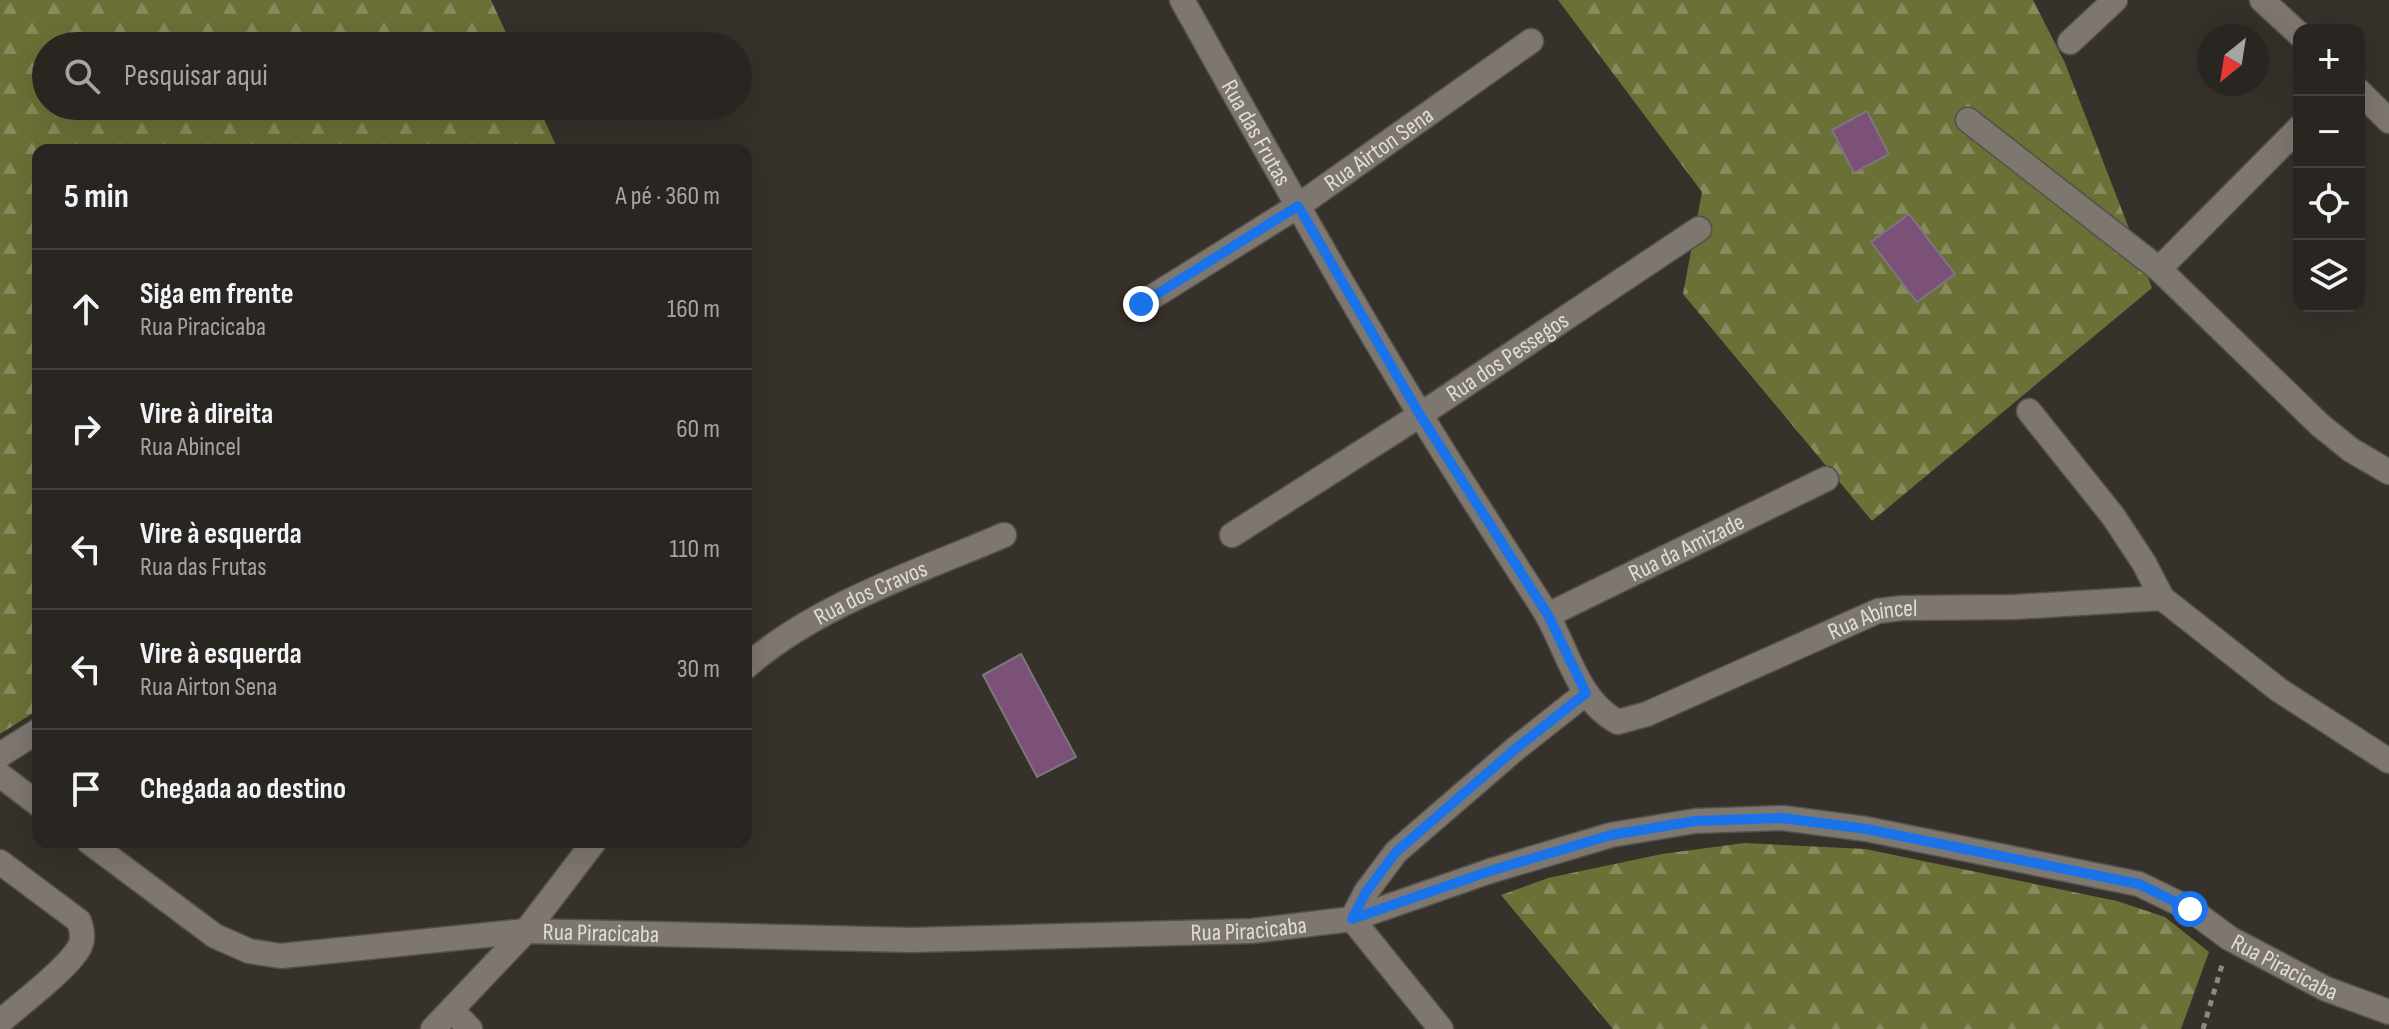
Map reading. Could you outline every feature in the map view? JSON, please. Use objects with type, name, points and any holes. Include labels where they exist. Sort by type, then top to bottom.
[{"type":"street","name":"Rua das Frutas","points":[[1182,0],[1420,415],[1548,615],[1586,693],[1606,715]]},
{"type":"street","points":[[2070,42],[2115,0]]},
{"type":"street","points":[[2262,0],[2293,28]]},
{"type":"street","name":"Rua Airton Sena","points":[[1141,304],[1298,206],[1531,41]]},
{"type":"street","points":[[2364,96],[2389,121]]},
{"type":"street","points":[[1968,120],[2159,269],[2320,425],[2351,450],[2389,472]]},
{"type":"street","points":[[2159,269],[2293,134]]},
{"type":"street","name":"Rua dos Pessegos","points":[[1232,535],[1420,415],[1699,229]]},
{"type":"street","points":[[2029,411],[2113,516],[2144,563],[2162,598],[2279,690],[2389,761]]},
{"type":"street","name":"Rua da Amizade","points":[[1548,615],[1826,479]]},
{"type":"street","name":"Rua dos Cravos","points":[[752,662],[772,644],[838,607],[1004,535]]},
{"type":"street","name":"Rua Abincel","points":[[1606,715],[1618,722],[1629,721],[1878,611],[2162,598]]},
{"type":"street","points":[[1441,1029],[1352,919],[1366,892],[1396,852],[1514,750],[1586,693]]},
{"type":"street","points":[[0,755],[32,735]]},
{"type":"street","points":[[0,775],[32,799]]},
{"type":"street","name":"Rua Piracicaba","points":[[97,848],[215,936],[249,951],[281,956],[526,931],[927,940],[1237,932],[1352,919],[1490,871],[1611,835],[1695,821],[1783,818],[1866,829],[2139,884],[2190,909],[2229,938],[2326,989],[2387,1005]]},
{"type":"street","points":[[433,1029],[526,931],[589,848]]},
{"type":"street","points":[[0,862],[79,921],[83,933],[81,945],[68,962],[0,1022]]},
{"type":"street","points":[[452,1010],[470,1029]]},
{"type":"path","points":[[2203,1029],[2229,938]]},
{"type":"green space","points":[[0,0],[491,0],[506,32],[32,32],[32,120],[544,120],[555,144],[32,144],[32,714],[0,734]]},
{"type":"green space","points":[[1558,0],[2033,0],[2065,63],[2152,288],[1872,521],[1683,294],[1702,192]]},
{"type":"green space","points":[[1744,843],[1865,849],[2117,901],[2165,917],[2209,952],[2181,1029],[1613,1029],[1501,895],[1548,878],[1662,854]]},
{"type":"building","points":[[1867,111],[1889,154],[1854,173],[1832,130]]},
{"type":"building","points":[[1909,214],[1955,274],[1917,302],[1871,242]]},
{"type":"building","points":[[1021,654],[1076,757],[1037,777],[983,675]]},
{"type":"route","points":[[1141,304],[1298,206],[1420,415],[1548,615],[1586,693],[1514,750],[1396,852],[1366,892],[1352,919],[1490,871],[1611,835],[1695,821],[1783,818],[1866,829],[2139,884],[2190,909]]}]
